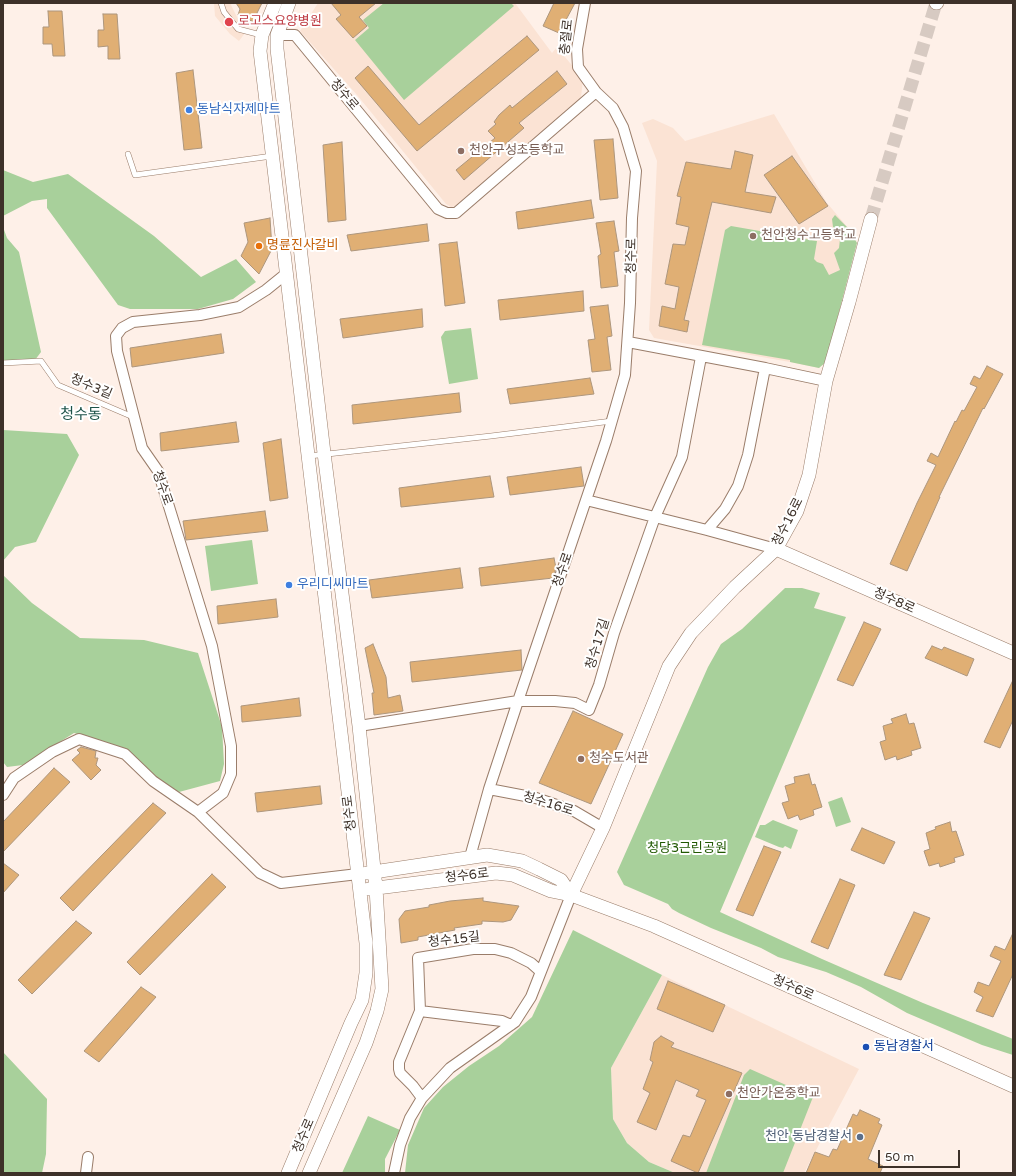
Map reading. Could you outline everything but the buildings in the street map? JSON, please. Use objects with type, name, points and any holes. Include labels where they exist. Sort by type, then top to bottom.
[{"type":"street","name":"청수로","points":[[275,3],[262,35],[260,51],[366,943],[366,973],[362,1000],[350,1023],[288,1173]]},
{"type":"street","name":"청수로","points":[[289,3],[277,35],[277,49],[324,454],[359,726],[376,888],[382,989],[377,1011],[366,1043],[309,1173]]},
{"type":"street","name":"충절로","points":[[585,3],[577,48],[578,67],[596,92]]},
{"type":"street","points":[[262,35],[277,35]]},
{"type":"street","name":"청수로","points":[[277,35],[295,35],[438,208],[447,214],[456,213],[596,92],[613,108],[623,127],[636,171],[632,218],[630,304],[625,374],[612,421],[518,701]]},
{"type":"street","name":"청수16로","points":[[571,895],[603,828],[669,666],[691,633],[735,587],[776,549],[797,511],[809,475],[826,381],[849,302],[870,219]]},
{"type":"street","name":"청수로","points":[[198,812],[223,793],[231,774],[230,746],[212,646],[158,471],[142,448],[117,351],[116,336],[122,328],[133,322],[200,315],[239,307],[266,290],[287,273]]},
{"type":"street","points":[[628,342],[826,381]]},
{"type":"street","name":"청수17길","points":[[518,701],[555,701],[575,703],[589,710],[599,685],[614,633],[655,517],[682,457],[701,357]]},
{"type":"street","points":[[707,530],[725,509],[738,486],[748,455],[765,368]]},
{"type":"street","points":[[586,500],[776,549]]},
{"type":"street","name":"청수8로","points":[[776,549],[1013,653]]},
{"type":"street","points":[[359,726],[518,701]]},
{"type":"street","name":"청수6로","points":[[470,857],[489,789],[518,701]]},
{"type":"street","points":[[3,795],[14,778],[52,752],[79,739],[125,754],[153,781],[198,812],[260,872],[281,883],[358,874]]},
{"type":"street","name":"청수16로","points":[[489,789],[536,798],[574,811],[603,828]]},
{"type":"street","name":"청수6로","points":[[358,874],[487,855],[522,861],[561,880],[571,895]]},
{"type":"street","name":"청수6로","points":[[360,890],[496,873],[513,876],[551,891],[571,895],[654,926],[1013,1086]]},
{"type":"street","points":[[337,877],[351,881],[360,890]]},
{"type":"street","points":[[394,1173],[400,1145],[410,1118],[422,1098],[450,1068],[515,1022],[532,997],[540,972],[571,895]]},
{"type":"street","name":"청수15길","points":[[422,1098],[398,1069],[399,1062],[420,1011],[418,958],[473,949],[495,949],[511,953],[531,963],[540,972]]},
{"type":"street","points":[[420,1011],[502,1021],[511,1025]]},
{"type":"street","points":[[86,1173],[88,1157]]},
{"type":"lane","points":[[221,3],[224,12],[238,29],[262,35]]},
{"type":"lane","points":[[128,154],[135,175],[273,155]]},
{"type":"lane","name":"청수3길","points":[[3,363],[41,361],[58,385],[134,417]]},
{"type":"lane","points":[[308,456],[612,421]]},
{"type":"shaded area","name":"로고스요양병원","points":[[214,3],[232,3],[231,5],[242,27],[248,29],[239,41],[230,34],[215,16]]},
{"type":"shaded area","name":"천안구성초등학교","points":[[318,3],[515,3],[552,53],[557,47],[583,79],[581,98],[457,206],[451,207],[446,204],[357,95],[300,31]]},
{"type":"shaded area","name":"천안청수고등학교","points":[[774,114],[827,203],[849,229],[857,243],[819,368],[654,338],[649,330],[657,161],[642,123],[653,119],[673,128],[685,141]]},
{"type":"shaded area","name":"천안가온중학교","points":[[662,975],[859,1069],[804,1173],[675,1173],[649,1162],[627,1143],[613,1119],[611,1068]]},
{"type":"green space","points":[[384,3],[511,3],[514,6],[404,100],[355,40],[369,28],[363,20]]},
{"type":"green space","points":[[3,170],[33,182],[68,174],[154,236],[201,277],[236,259],[256,282],[233,299],[198,309],[130,309],[118,305],[47,208],[47,199],[32,201],[3,216]]},
{"type":"green space","points":[[835,215],[849,229],[857,243],[826,362],[819,368],[790,362],[790,360],[702,345],[725,230],[731,226],[817,241],[814,259],[823,264],[829,275],[840,270],[834,253],[839,248],[840,239],[839,234],[833,227],[832,219]]},
{"type":"green space","points":[[3,227],[7,238],[19,252],[41,352],[35,360],[3,361]]},
{"type":"green space","points":[[471,328],[478,379],[449,384],[441,337],[445,331]]},
{"type":"green space","points":[[3,430],[67,434],[79,455],[36,542],[15,547],[3,561]]},
{"type":"green space","points":[[252,540],[258,584],[211,591],[205,546]]},
{"type":"green space","points":[[3,575],[32,603],[80,638],[144,640],[198,653],[222,727],[224,764],[220,781],[179,792],[164,786],[127,749],[74,733],[23,765],[7,767],[3,762]]},
{"type":"green space","name":"청당3근린공원","points":[[785,588],[802,588],[820,593],[814,608],[846,617],[720,912],[923,1003],[1013,1039],[1013,1055],[982,1045],[907,1013],[861,987],[826,972],[778,957],[761,948],[711,928],[679,913],[672,909],[668,904],[624,885],[617,872],[708,667],[721,644],[742,629]]},
{"type":"green space","points":[[842,797],[851,822],[836,827],[828,802]]},
{"type":"green space","points":[[773,820],[798,830],[791,849],[785,846],[783,848],[779,847],[755,837],[760,825],[765,825]]},
{"type":"green space","points":[[573,930],[662,975],[611,1068],[613,1119],[627,1143],[649,1162],[675,1173],[405,1173],[408,1145],[424,1108],[443,1087],[469,1066],[499,1046],[532,1017]]},
{"type":"green space","points":[[3,1052],[47,1099],[46,1154],[42,1173],[3,1173]]},
{"type":"green space","points":[[750,1069],[813,1097],[783,1173],[706,1173],[744,1075]]},
{"type":"green space","points":[[368,1116],[400,1130],[385,1159],[385,1173],[342,1173]]},
{"type":"tunnel","points":[[871,219],[936,3]]},
{"type":"place","name":"로고스요양병원","points":[[229,22]]},
{"type":"place","name":"동남식자제마트","points":[[189,110]]},
{"type":"place","name":"천안구성초등학교","points":[[461,151]]},
{"type":"place","name":"천안청수고등학교","points":[[753,236]]},
{"type":"place","name":"명륜진사갈비","points":[[259,246]]},
{"type":"place","name":"우리디씨마트","points":[[289,585]]},
{"type":"place","name":"청수도서관","points":[[581,759]]},
{"type":"place","name":"동남경찰서","points":[[866,1047]]},
{"type":"place","name":"천안가온중학교","points":[[729,1094]]},
{"type":"place","name":"천안 동남경찰서","points":[[860,1137]]},
{"type":"district","name":"청수동","points":[[81,415]]}]
